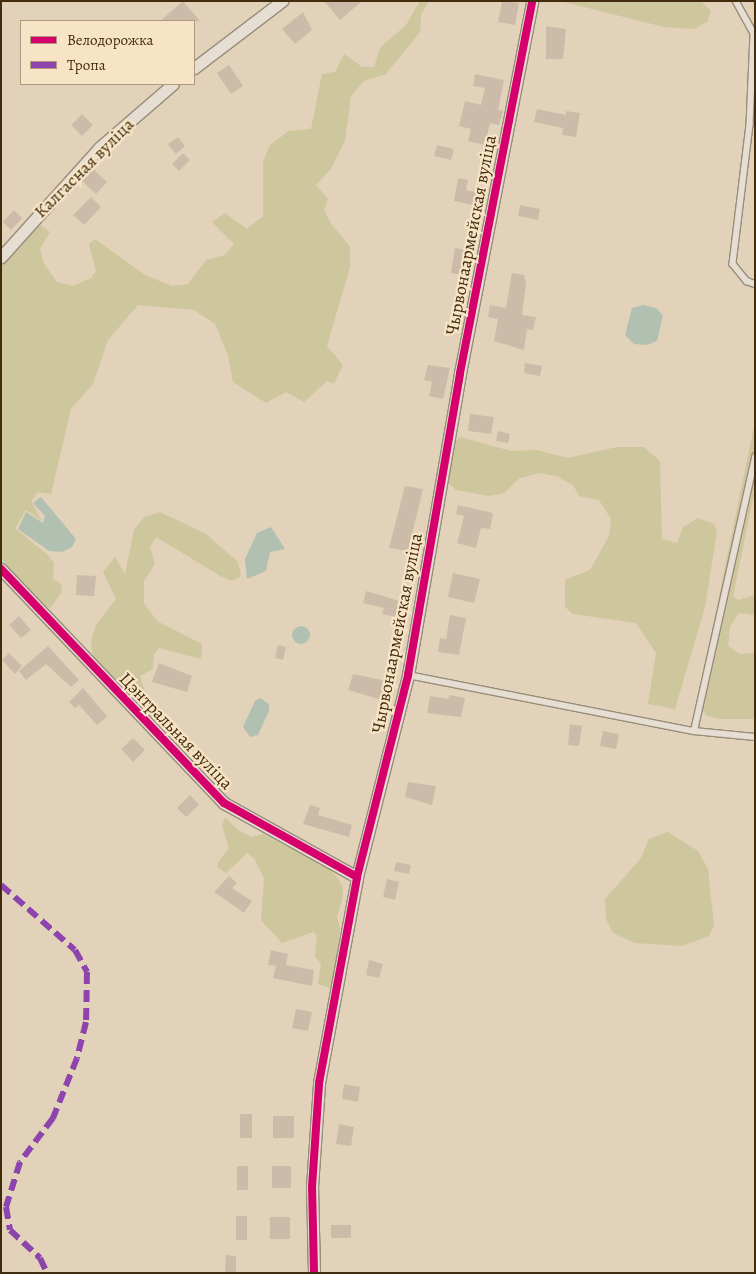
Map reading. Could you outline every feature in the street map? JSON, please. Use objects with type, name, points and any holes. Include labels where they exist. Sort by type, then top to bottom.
[{"type":"street","points":[[195,67],[282,1]]},
{"type":"street","name":"Чырвонаармейская вуліца","points":[[314,1273],[312,1187],[320,1083],[357,877],[408,675],[532,1]]},
{"type":"street","name":"Калгасная вуліца","points":[[1,257],[100,147],[172,85]]},
{"type":"street","name":"Цэнтральная вуліца","points":[[1,569],[224,803],[357,877]]},
{"type":"lane","points":[[736,1],[754,34],[750,125],[734,264],[747,281],[755,284]]},
{"type":"lane","points":[[694,731],[755,457]]},
{"type":"lane","points":[[408,675],[694,731],[755,738]]},
{"type":"shaded area","points":[[420,1],[429,1],[421,14],[420,32],[386,74],[364,81],[351,96],[345,141],[331,169],[316,185],[328,199],[324,210],[330,222],[350,247],[350,267],[327,346],[343,365],[334,384],[327,381],[304,402],[286,392],[266,403],[233,382],[228,355],[215,324],[194,310],[138,305],[108,340],[93,384],[71,409],[51,494],[38,492],[31,501],[42,521],[26,510],[15,528],[48,555],[54,563],[53,579],[61,584],[62,592],[50,608],[38,601],[1,559],[1,265],[36,222],[50,232],[40,249],[44,264],[57,282],[73,286],[91,278],[96,271],[89,244],[95,239],[145,275],[172,286],[188,284],[206,260],[225,255],[234,244],[212,222],[225,213],[247,229],[263,216],[263,162],[270,145],[289,131],[311,129],[322,74],[335,72],[344,54],[362,67],[374,67],[380,48],[406,25]]},
{"type":"shaded area","points":[[560,1],[701,1],[711,11],[707,22],[694,29],[664,27]]},
{"type":"shaded area","points":[[643,305],[656,308],[663,315],[657,341],[647,345],[634,344],[625,335],[632,308]]},
{"type":"shaded area","points":[[755,422],[755,489],[733,596],[738,600],[755,595],[755,615],[739,613],[730,627],[728,646],[740,654],[755,653],[755,719],[720,719],[707,716],[697,702]]},
{"type":"shaded area","points":[[460,437],[511,451],[536,450],[568,458],[617,447],[644,447],[660,461],[662,539],[677,543],[683,527],[698,518],[714,524],[717,531],[705,607],[675,709],[648,704],[656,653],[636,623],[573,614],[565,607],[565,580],[590,570],[609,536],[611,519],[599,500],[579,496],[573,485],[556,476],[540,473],[520,478],[504,493],[489,496],[456,490],[446,481],[451,444]]},
{"type":"shaded area","points":[[41,497],[76,539],[72,547],[62,552],[49,551],[18,529],[26,512],[43,523],[45,516],[33,503]]},
{"type":"shaded area","points":[[160,512],[206,534],[238,562],[241,576],[233,581],[222,577],[156,537],[150,547],[155,564],[144,581],[144,603],[157,621],[202,644],[201,659],[159,648],[154,654],[153,669],[140,676],[147,697],[163,712],[173,732],[163,728],[93,658],[91,641],[96,625],[116,599],[103,572],[115,557],[125,574],[134,530],[144,517]]},
{"type":"shaded area","points":[[271,527],[285,549],[270,552],[266,571],[247,579],[245,559],[257,533]]},
{"type":"shaded area","points":[[301,626],[309,631],[310,635],[305,643],[301,644],[293,639],[292,635],[297,627]]},
{"type":"shaded area","points":[[260,698],[269,704],[269,711],[258,735],[250,737],[243,727],[255,701]]},
{"type":"shaded area","points":[[225,817],[239,831],[252,837],[263,834],[329,869],[338,878],[343,888],[337,917],[340,929],[334,985],[330,988],[318,984],[321,964],[315,956],[317,936],[313,932],[282,943],[261,920],[264,878],[254,858],[247,853],[226,873],[218,868],[218,862],[229,848],[222,826]]},
{"type":"shaded area","points":[[668,832],[698,851],[708,869],[714,925],[709,936],[682,946],[635,943],[613,933],[606,919],[605,899],[641,858],[649,839]]},
{"type":"building","points":[[183,1],[200,21],[195,20],[161,20]]},
{"type":"building","points":[[324,1],[362,1],[340,20]]},
{"type":"building","points":[[502,1],[519,3],[515,25],[498,22]]},
{"type":"building","points":[[303,12],[312,30],[295,44],[282,29]]},
{"type":"building","points":[[546,26],[566,29],[563,59],[546,59]]},
{"type":"building","points":[[229,65],[243,86],[231,94],[217,73]]},
{"type":"building","points":[[475,74],[504,80],[498,110],[503,111],[499,125],[490,123],[485,145],[468,141],[471,129],[459,126],[465,101],[481,105],[485,88],[473,86]]},
{"type":"building","points":[[537,109],[566,115],[566,111],[580,113],[576,137],[562,135],[563,128],[534,122]]},
{"type":"building","points":[[82,114],[93,125],[82,136],[71,125]]},
{"type":"building","points":[[178,137],[185,146],[176,154],[168,144]]},
{"type":"building","points":[[437,145],[454,149],[451,160],[434,156]]},
{"type":"building","points":[[183,153],[190,160],[179,171],[172,164]]},
{"type":"building","points":[[92,168],[107,182],[96,194],[81,180]]},
{"type":"building","points":[[458,178],[468,180],[466,190],[480,193],[477,206],[454,201]]},
{"type":"building","points":[[91,197],[101,207],[84,225],[73,215]]},
{"type":"building","points":[[520,205],[540,209],[538,220],[518,216]]},
{"type":"building","points":[[14,210],[22,218],[11,230],[3,222]]},
{"type":"building","points":[[455,248],[471,251],[468,276],[451,273]]},
{"type":"building","points":[[512,273],[524,275],[526,283],[522,315],[536,317],[533,330],[527,329],[524,350],[494,341],[498,319],[488,317],[490,305],[506,308]]},
{"type":"building","points":[[525,363],[542,366],[540,376],[524,373]]},
{"type":"building","points":[[428,365],[450,368],[443,399],[429,396],[432,382],[424,380]]},
{"type":"building","points":[[470,414],[494,417],[491,434],[468,431]]},
{"type":"building","points":[[498,431],[510,434],[508,443],[496,441]]},
{"type":"building","points":[[405,486],[423,489],[408,551],[389,548]]},
{"type":"building","points":[[458,505],[493,513],[490,529],[481,528],[476,548],[457,543],[464,516],[456,514]]},
{"type":"building","points":[[453,573],[480,579],[474,603],[448,597]]},
{"type":"building","points":[[77,575],[96,576],[94,596],[76,595]]},
{"type":"building","points":[[366,591],[403,602],[400,618],[382,614],[384,608],[363,603]]},
{"type":"building","points":[[450,615],[466,618],[459,655],[438,652],[440,638],[446,639]]},
{"type":"building","points":[[19,616],[31,630],[21,638],[9,625]]},
{"type":"building","points":[[278,645],[286,647],[283,660],[275,658]]},
{"type":"building","points":[[48,646],[79,680],[71,687],[46,664],[26,680],[19,671]]},
{"type":"building","points":[[9,653],[22,666],[15,674],[2,660]]},
{"type":"building","points":[[159,663],[192,676],[187,692],[152,682]]},
{"type":"building","points":[[353,674],[386,681],[382,700],[348,690]]},
{"type":"building","points":[[83,688],[107,716],[97,725],[79,705],[75,708],[69,702]]},
{"type":"building","points":[[450,695],[465,698],[461,717],[427,713],[430,696],[448,699]]},
{"type":"building","points":[[570,724],[582,726],[579,746],[568,745]]},
{"type":"building","points":[[603,731],[619,734],[616,749],[600,746]]},
{"type":"building","points":[[133,738],[145,750],[133,762],[121,749]]},
{"type":"building","points":[[408,782],[436,786],[432,805],[405,797]]},
{"type":"building","points":[[190,795],[199,805],[186,817],[177,808]]},
{"type":"building","points":[[310,805],[320,808],[318,815],[352,825],[349,837],[303,824]]},
{"type":"building","points":[[396,862],[411,865],[409,874],[394,871]]},
{"type":"building","points":[[229,876],[237,883],[232,888],[252,901],[244,913],[214,892]]},
{"type":"building","points":[[387,879],[399,882],[395,900],[383,897]]},
{"type":"building","points":[[271,950],[288,954],[286,965],[314,970],[312,986],[273,978],[276,966],[268,965]]},
{"type":"building","points":[[369,960],[383,964],[379,978],[366,975]]},
{"type":"building","points":[[296,1009],[312,1012],[308,1031],[292,1028]]},
{"type":"building","points":[[344,1084],[360,1087],[358,1102],[342,1099]]},
{"type":"building","points":[[240,1114],[252,1114],[252,1138],[240,1138]]},
{"type":"building","points":[[273,1116],[294,1116],[294,1138],[273,1138]]},
{"type":"building","points":[[339,1124],[354,1127],[351,1146],[336,1144]]},
{"type":"building","points":[[237,1166],[248,1166],[248,1190],[237,1190]]},
{"type":"building","points":[[272,1166],[291,1166],[291,1188],[272,1188]]},
{"type":"building","points":[[236,1216],[247,1216],[247,1240],[236,1240]]},
{"type":"building","points":[[270,1217],[290,1217],[290,1239],[270,1239]]},
{"type":"building","points":[[331,1225],[351,1225],[351,1238],[331,1238]]},
{"type":"building","points":[[226,1255],[236,1256],[236,1273],[225,1273]]},
{"type":"marked path","points":[[1,885],[75,950],[87,972],[86,1022],[77,1058],[53,1118],[20,1162],[6,1207],[10,1230],[40,1258],[47,1273]]},
{"type":"cycle path","points":[[314,1273],[312,1187],[319,1083],[357,877],[408,675],[460,373],[532,1]]},
{"type":"cycle path","points":[[1,569],[224,803],[357,877]]}]
